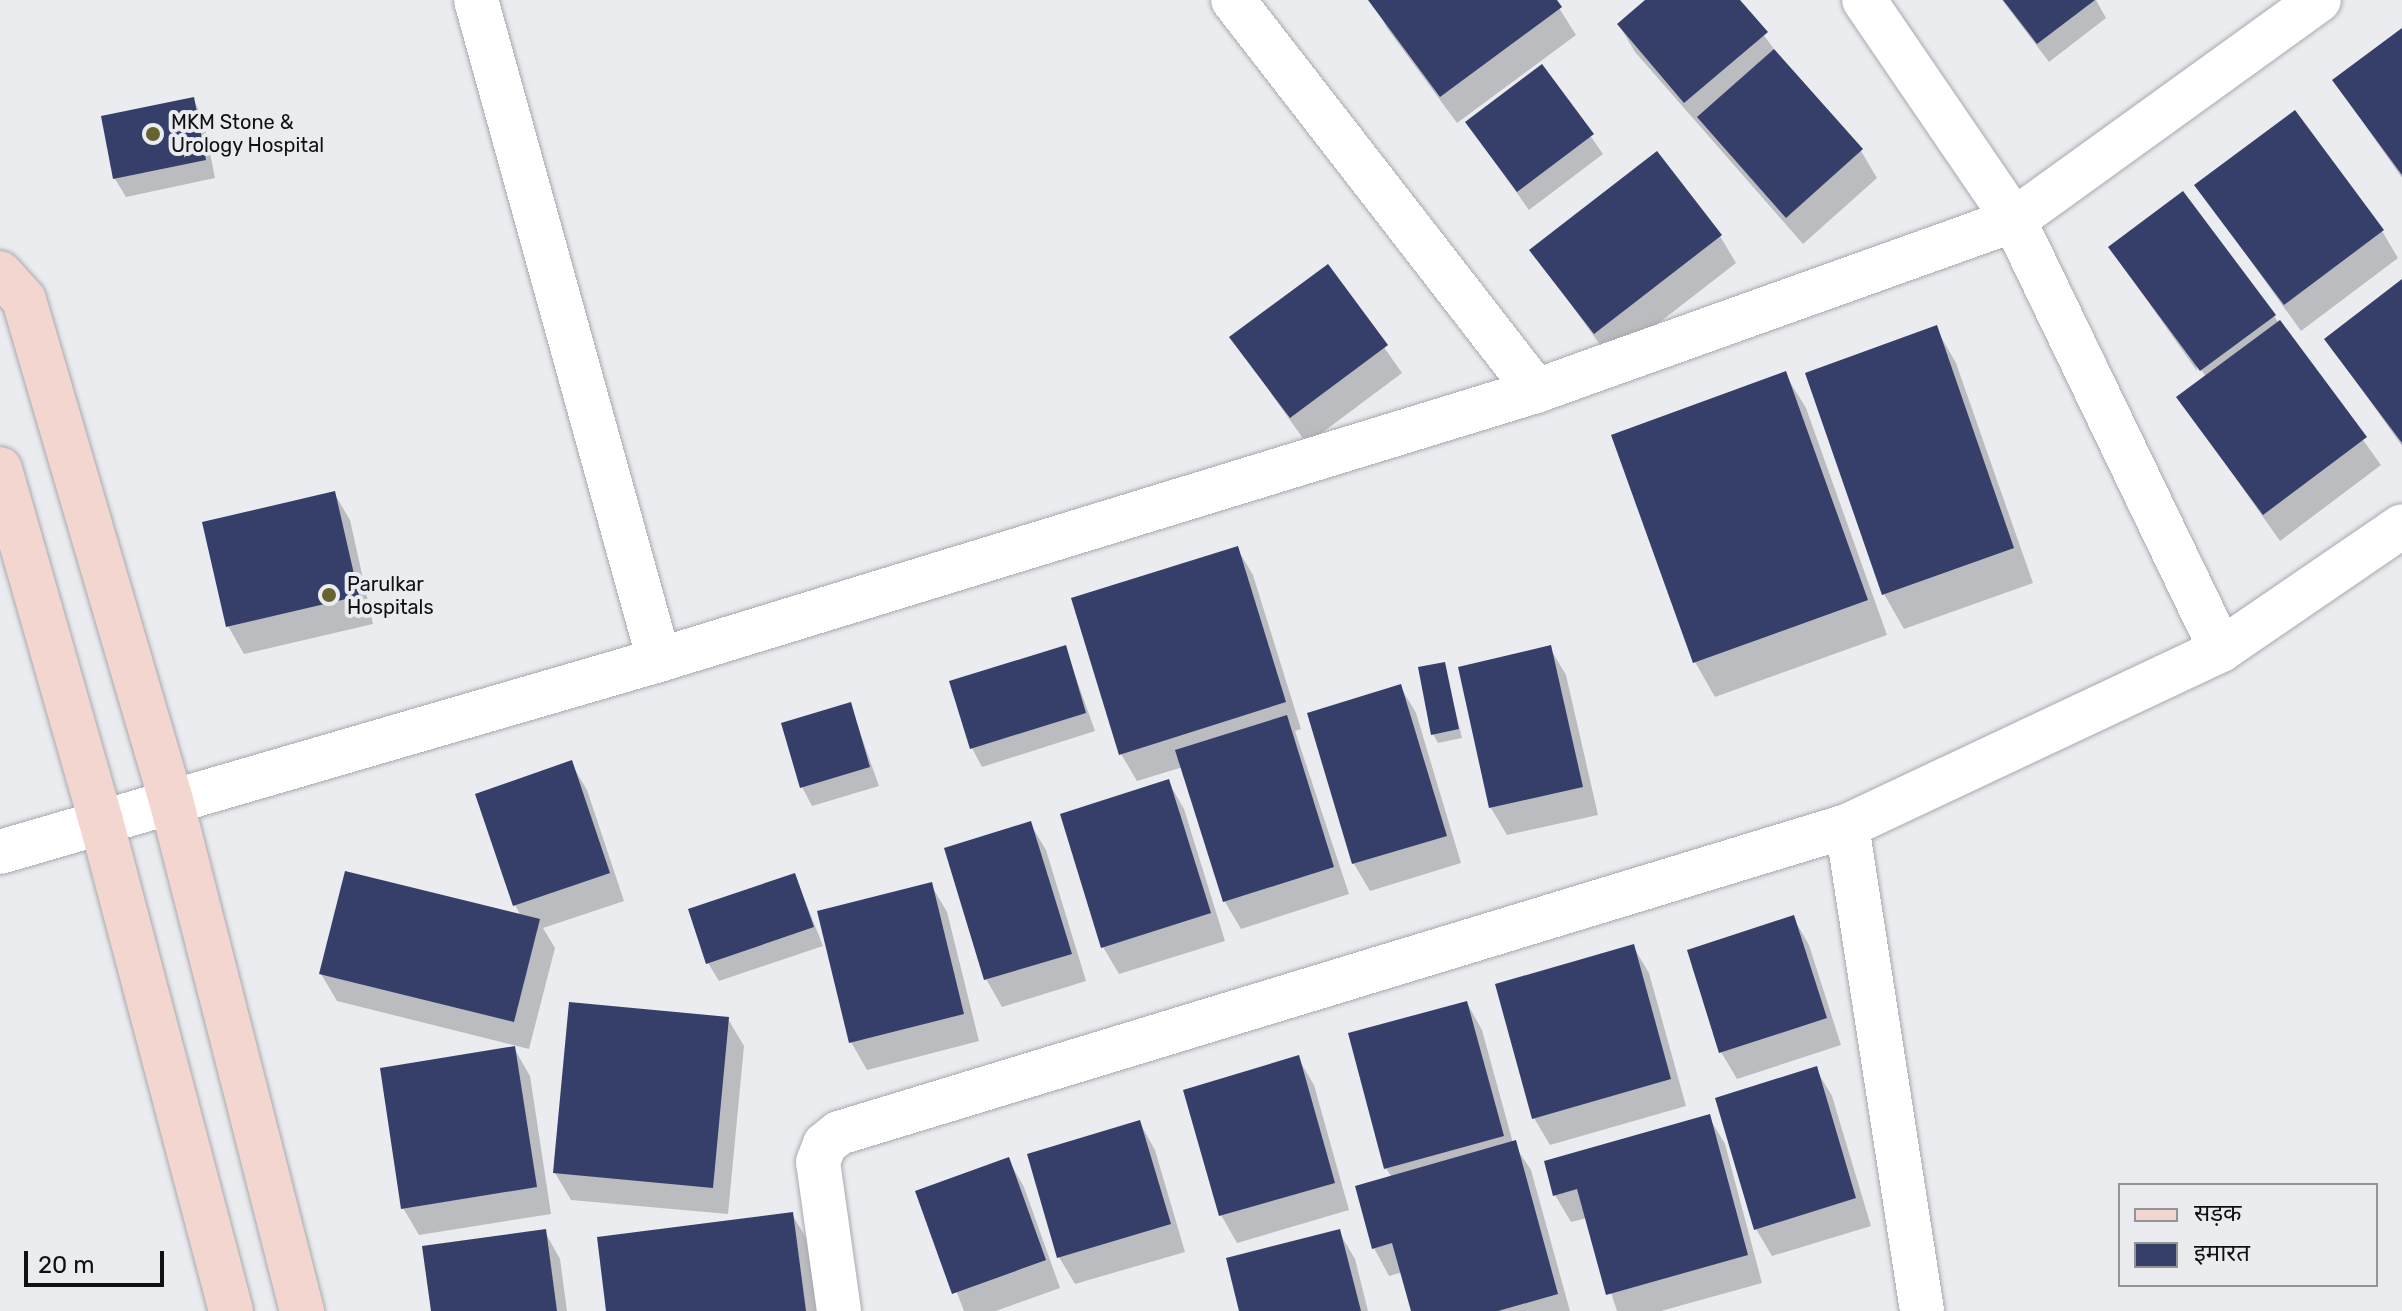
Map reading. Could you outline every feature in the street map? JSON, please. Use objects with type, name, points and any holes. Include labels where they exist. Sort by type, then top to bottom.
[{"type":"main road","points":[[0,273],[24,300],[171,800],[302,1311]]},
{"type":"main road","points":[[0,469],[101,821],[231,1311]]},
{"type":"street","points":[[476,0],[659,660]]},
{"type":"street","points":[[1233,0],[1536,391]]},
{"type":"street","points":[[1864,0],[2014,220],[2221,650]]},
{"type":"street","points":[[0,852],[659,660],[1536,391],[2014,220],[2319,0]]},
{"type":"street","points":[[839,1311],[818,1162],[825,1144],[839,1133],[1847,826],[2221,650],[2402,526]]},
{"type":"street","points":[[1847,826],[1916,1309]]},
{"type":"building","points":[[1368,0],[1557,0],[1562,7],[1440,97]]},
{"type":"building","points":[[1645,0],[1740,0],[1768,32],[1684,103],[1617,24]]},
{"type":"building","points":[[2003,0],[2095,0],[2037,44]]},
{"type":"building","points":[[2402,28],[2402,175],[2332,80]]},
{"type":"building","points":[[1774,49],[1863,149],[1786,218],[1697,117]]},
{"type":"building","points":[[1542,64],[1594,134],[1517,192],[1465,122]]},
{"type":"building","points":[[194,97],[206,160],[113,179],[101,116]]},
{"type":"building","points":[[2295,110],[2384,230],[2284,305],[2194,185]]},
{"type":"building","points":[[1657,151],[1722,235],[1594,334],[1529,250]]},
{"type":"building","points":[[2183,191],[2276,315],[2200,371],[2108,247]]},
{"type":"building","points":[[1328,264],[1388,345],[1290,418],[1229,337]]},
{"type":"building","points":[[2402,279],[2402,443],[2324,339]]},
{"type":"building","points":[[2280,320],[2367,437],[2263,515],[2176,397]]},
{"type":"building","points":[[1937,325],[2014,548],[1882,595],[1805,373]]},
{"type":"building","points":[[1786,371],[1868,600],[1693,663],[1611,435]]},
{"type":"building","points":[[335,491],[359,596],[226,627],[202,522]]},
{"type":"building","points":[[1238,546],[1286,702],[1119,755],[1071,598]]},
{"type":"building","points":[[1066,645],[1086,713],[970,749],[949,681]]},
{"type":"building","points":[[1551,645],[1583,787],[1489,808],[1458,667]]},
{"type":"building","points":[[1445,662],[1459,729],[1431,735],[1418,667]]},
{"type":"building","points":[[1401,684],[1447,836],[1352,864],[1307,713]]},
{"type":"building","points":[[851,702],[870,767],[800,788],[781,723]]},
{"type":"building","points":[[1287,715],[1334,867],[1223,902],[1175,750]]},
{"type":"building","points":[[572,760],[610,873],[513,906],[475,794]]},
{"type":"building","points":[[1169,779],[1211,913],[1101,948],[1060,814]]},
{"type":"building","points":[[1031,821],[1072,954],[984,980],[944,848]]},
{"type":"building","points":[[345,871],[540,919],[514,1022],[319,974]]},
{"type":"building","points":[[795,873],[814,927],[706,964],[688,909]]},
{"type":"building","points":[[932,882],[964,1014],[849,1043],[817,911]]},
{"type":"building","points":[[1794,915],[1827,1018],[1719,1053],[1687,950]]},
{"type":"building","points":[[1634,944],[1671,1079],[1532,1119],[1495,984]]},
{"type":"building","points":[[1467,1001],[1504,1136],[1384,1169],[1348,1033]]},
{"type":"building","points":[[569,1002],[729,1017],[713,1188],[553,1173]]},
{"type":"building","points":[[515,1046],[537,1187],[401,1209],[380,1068]]},
{"type":"building","points":[[1299,1055],[1335,1183],[1219,1216],[1183,1090]]},
{"type":"building","points":[[1817,1066],[1856,1198],[1754,1230],[1715,1098]]},
{"type":"building","points":[[1710,1114],[1748,1255],[1606,1295],[1577,1189],[1553,1196],[1544,1161]]},
{"type":"building","points":[[1140,1120],[1171,1224],[1057,1258],[1027,1154]]},
{"type":"building","points":[[1516,1140],[1558,1294],[1498,1311],[1411,1311],[1392,1243],[1372,1249],[1355,1186]]},
{"type":"building","points":[[1009,1157],[1046,1260],[952,1294],[915,1191]]},
{"type":"building","points":[[793,1212],[806,1311],[606,1311],[597,1237]]},
{"type":"building","points":[[546,1229],[557,1311],[431,1311],[422,1246]]},
{"type":"building","points":[[1340,1229],[1361,1311],[1239,1311],[1226,1258]]},
{"type":"place","name":"MKM Stone & Urology Hospital","points":[[153,134]]},
{"type":"place","name":"Parulkar Hospitals","points":[[329,595]]}]
